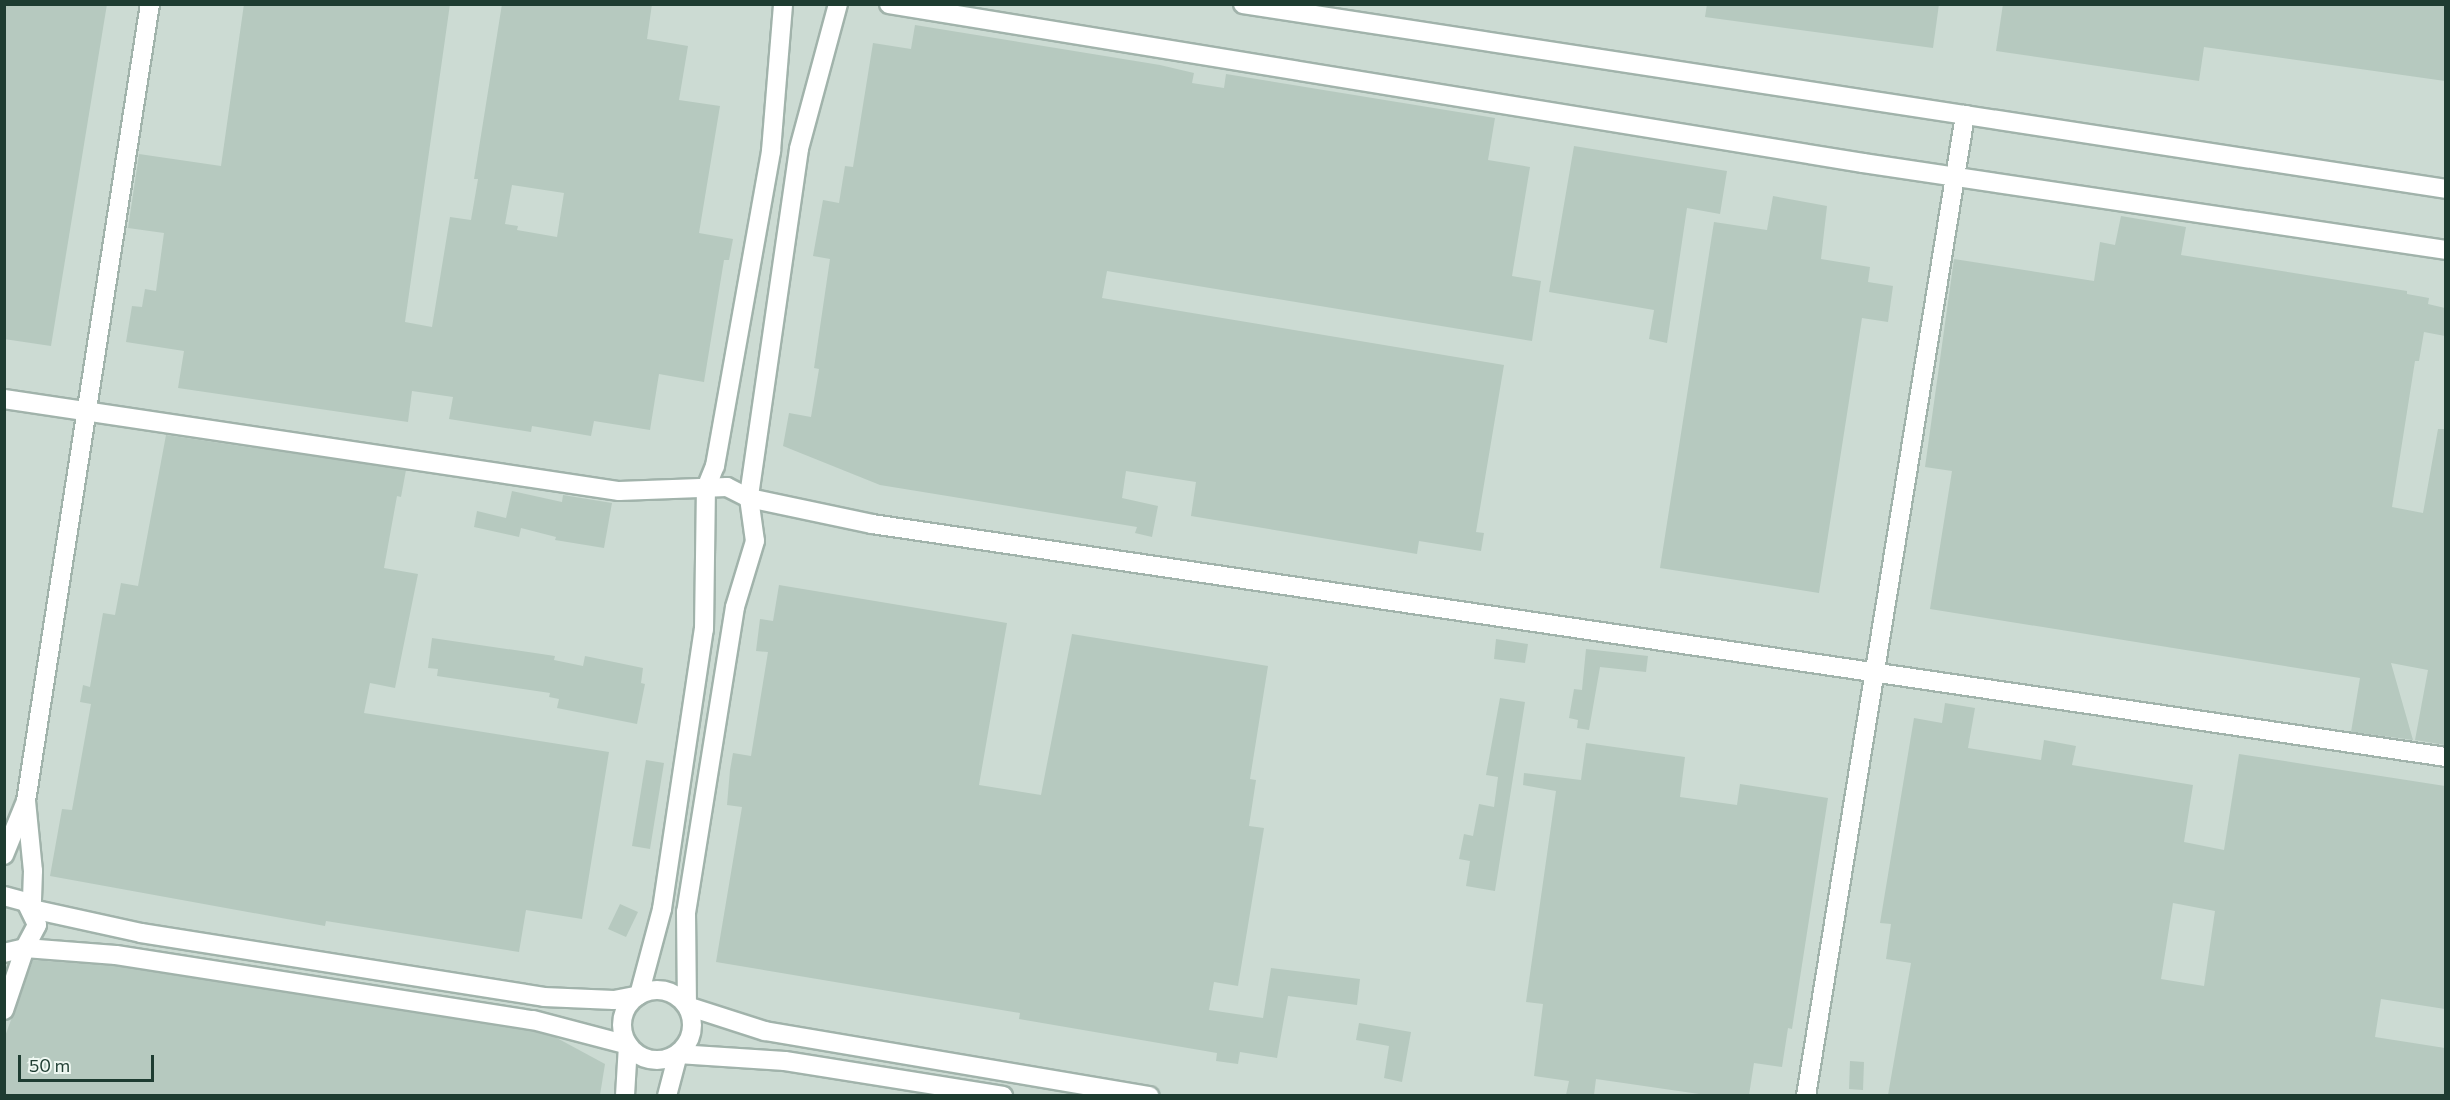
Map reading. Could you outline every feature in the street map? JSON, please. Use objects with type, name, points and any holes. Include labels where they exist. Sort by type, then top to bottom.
[{"type":"street","points":[[4,855],[26,801],[89,413],[150,4]]},
{"type":"street","points":[[625,1095],[628,1045],[623,1018],[630,1002],[639,995],[662,909],[704,629],[706,488],[715,466],[771,151],[783,4]]},
{"type":"street","points":[[667,1095],[678,1054],[690,1038],[692,1026],[687,1006],[686,912],[735,607],[755,541],[749,498],[799,148],[838,4]]},
{"type":"street","points":[[889,4],[1954,176],[2445,250]]},
{"type":"street","points":[[1243,4],[2445,189]]},
{"type":"street","points":[[1807,1094],[1965,115]]},
{"type":"street","points":[[4,399],[619,491],[727,487],[749,498],[872,524],[1236,580],[1876,670],[2445,757]]},
{"type":"street","points":[[4,1010],[25,948],[37,925],[32,909],[33,871],[26,801]]},
{"type":"street","points":[[4,896],[17,897],[32,909],[141,933],[544,996],[614,1000],[668,992],[687,1006],[765,1031],[1078,1090],[1150,1095]]},
{"type":"street","points":[[4,953],[25,948],[116,955],[533,1020],[628,1045],[642,1057],[654,1060],[678,1054],[785,1060],[1003,1095]]},
{"type":"shaded area","points":[[5,5],[2445,5],[2445,1095],[5,1095]]},
{"type":"building","points":[[4,4],[107,4],[51,346],[4,339]]},
{"type":"building","points":[[244,4],[450,4],[405,322],[432,327],[450,217],[471,220],[478,179],[474,179],[502,4],[652,4],[647,39],[688,46],[679,100],[720,106],[699,233],[733,239],[729,260],[724,260],[704,382],[659,374],[650,430],[594,421],[591,436],[532,426],[531,432],[449,419],[453,397],[412,391],[408,422],[178,388],[184,351],[126,342],[132,306],[142,307],[145,289],[156,291],[164,233],[128,228],[139,154],[221,166]],"holes":[[[512,185],[564,193],[557,237],[517,230],[518,226],[505,224]]]},
{"type":"building","points":[[1707,4],[1939,4],[1933,48],[1705,17]]},
{"type":"building","points":[[2003,4],[2445,4],[2445,81],[2204,47],[2199,81],[1996,51]]},
{"type":"building","points":[[915,25],[1160,65],[1194,73],[1192,83],[1224,88],[1226,74],[1495,118],[1488,160],[1530,167],[1512,276],[1541,281],[1532,341],[1107,271],[1102,298],[1504,365],[1476,532],[1484,533],[1481,551],[1419,541],[1417,554],[1191,516],[1196,482],[1126,471],[1122,498],[1158,506],[1152,537],[1135,533],[1137,527],[880,485],[783,446],[789,413],[811,417],[819,369],[814,368],[830,259],[813,256],[823,200],[839,203],[845,166],[853,167],[873,43],[911,49]]},
{"type":"building","points":[[1574,146],[1727,171],[1720,214],[1687,208],[1667,343],[1649,339],[1654,310],[1549,292]]},
{"type":"building","points":[[1773,196],[1827,206],[1821,259],[1870,267],[1868,282],[1893,286],[1888,322],[1862,318],[1819,593],[1660,568],[1714,222],[1767,230]]},
{"type":"building","points":[[2121,216],[2186,227],[2181,255],[2407,291],[2407,294],[2429,298],[2428,304],[2445,308],[2445,336],[2424,332],[2419,361],[2415,361],[2392,507],[2423,513],[2438,429],[2445,429],[2445,745],[2415,740],[2428,670],[2391,663],[2413,740],[2351,732],[2360,678],[1930,609],[1952,471],[1925,467],[1954,259],[2094,281],[2100,242],[2115,245]]},
{"type":"building","points":[[166,435],[406,470],[401,497],[397,496],[384,568],[418,574],[395,688],[370,683],[364,713],[609,752],[582,919],[526,910],[519,952],[326,921],[325,926],[50,876],[62,809],[72,810],[91,704],[80,702],[83,685],[90,687],[103,613],[115,615],[121,583],[138,586]]},
{"type":"building","points":[[512,491],[562,502],[563,495],[612,503],[604,548],[555,540],[556,537],[521,528],[519,537],[474,527],[477,511],[506,518]]},
{"type":"building","points":[[779,585],[1007,623],[979,785],[1041,795],[1072,634],[1268,666],[1250,779],[1256,780],[1249,826],[1264,828],[1238,986],[1214,982],[1209,1010],[1263,1018],[1271,968],[1360,979],[1357,1005],[1288,996],[1277,1058],[1240,1052],[1238,1064],[1216,1061],[1217,1053],[1019,1019],[1020,1013],[716,962],[742,807],[727,805],[730,770],[733,753],[751,756],[768,652],[756,651],[760,619],[773,621]]},
{"type":"building","points":[[432,638],[555,656],[554,660],[583,666],[585,656],[643,668],[641,683],[645,684],[637,724],[557,708],[559,699],[549,697],[550,693],[437,676],[438,669],[428,668]]},
{"type":"building","points":[[1496,639],[1528,644],[1525,663],[1494,659]]},
{"type":"building","points":[[1586,649],[1648,656],[1646,672],[1600,667],[1589,730],[1577,728],[1578,720],[1569,718],[1574,689],[1582,690]]},
{"type":"building","points":[[1500,698],[1525,702],[1495,891],[1466,886],[1470,861],[1459,859],[1464,834],[1473,836],[1479,804],[1494,807],[1498,777],[1486,775]]},
{"type":"building","points":[[1945,703],[1975,708],[1968,748],[2041,760],[2044,740],[2076,746],[2072,765],[2193,785],[2184,842],[2224,850],[2239,754],[2445,786],[2445,1009],[2381,999],[2375,1037],[2445,1048],[2445,1095],[1888,1095],[1911,963],[1886,959],[1891,924],[1880,923],[1914,718],[1942,723]],"holes":[[[2173,903],[2215,911],[2204,986],[2161,979]]]},
{"type":"building","points":[[1586,743],[1685,757],[1680,797],[1737,805],[1740,784],[1828,798],[1792,1029],[1788,1028],[1782,1067],[1754,1063],[1749,1095],[1706,1095],[1596,1079],[1594,1095],[1566,1095],[1569,1081],[1534,1076],[1543,1004],[1526,1002],[1556,791],[1523,785],[1524,773],[1581,780]]},
{"type":"building","points":[[646,760],[664,763],[650,849],[632,846]]},
{"type":"building","points":[[620,904],[638,912],[626,937],[608,929]]},
{"type":"building","points":[[33,960],[115,966],[536,1032],[555,1037],[605,1064],[600,1095],[4,1095],[4,1039]]},
{"type":"building","points":[[1359,1023],[1411,1032],[1402,1082],[1384,1078],[1389,1046],[1356,1040]]},
{"type":"building","points":[[1850,1061],[1864,1062],[1863,1090],[1849,1089]]}]
